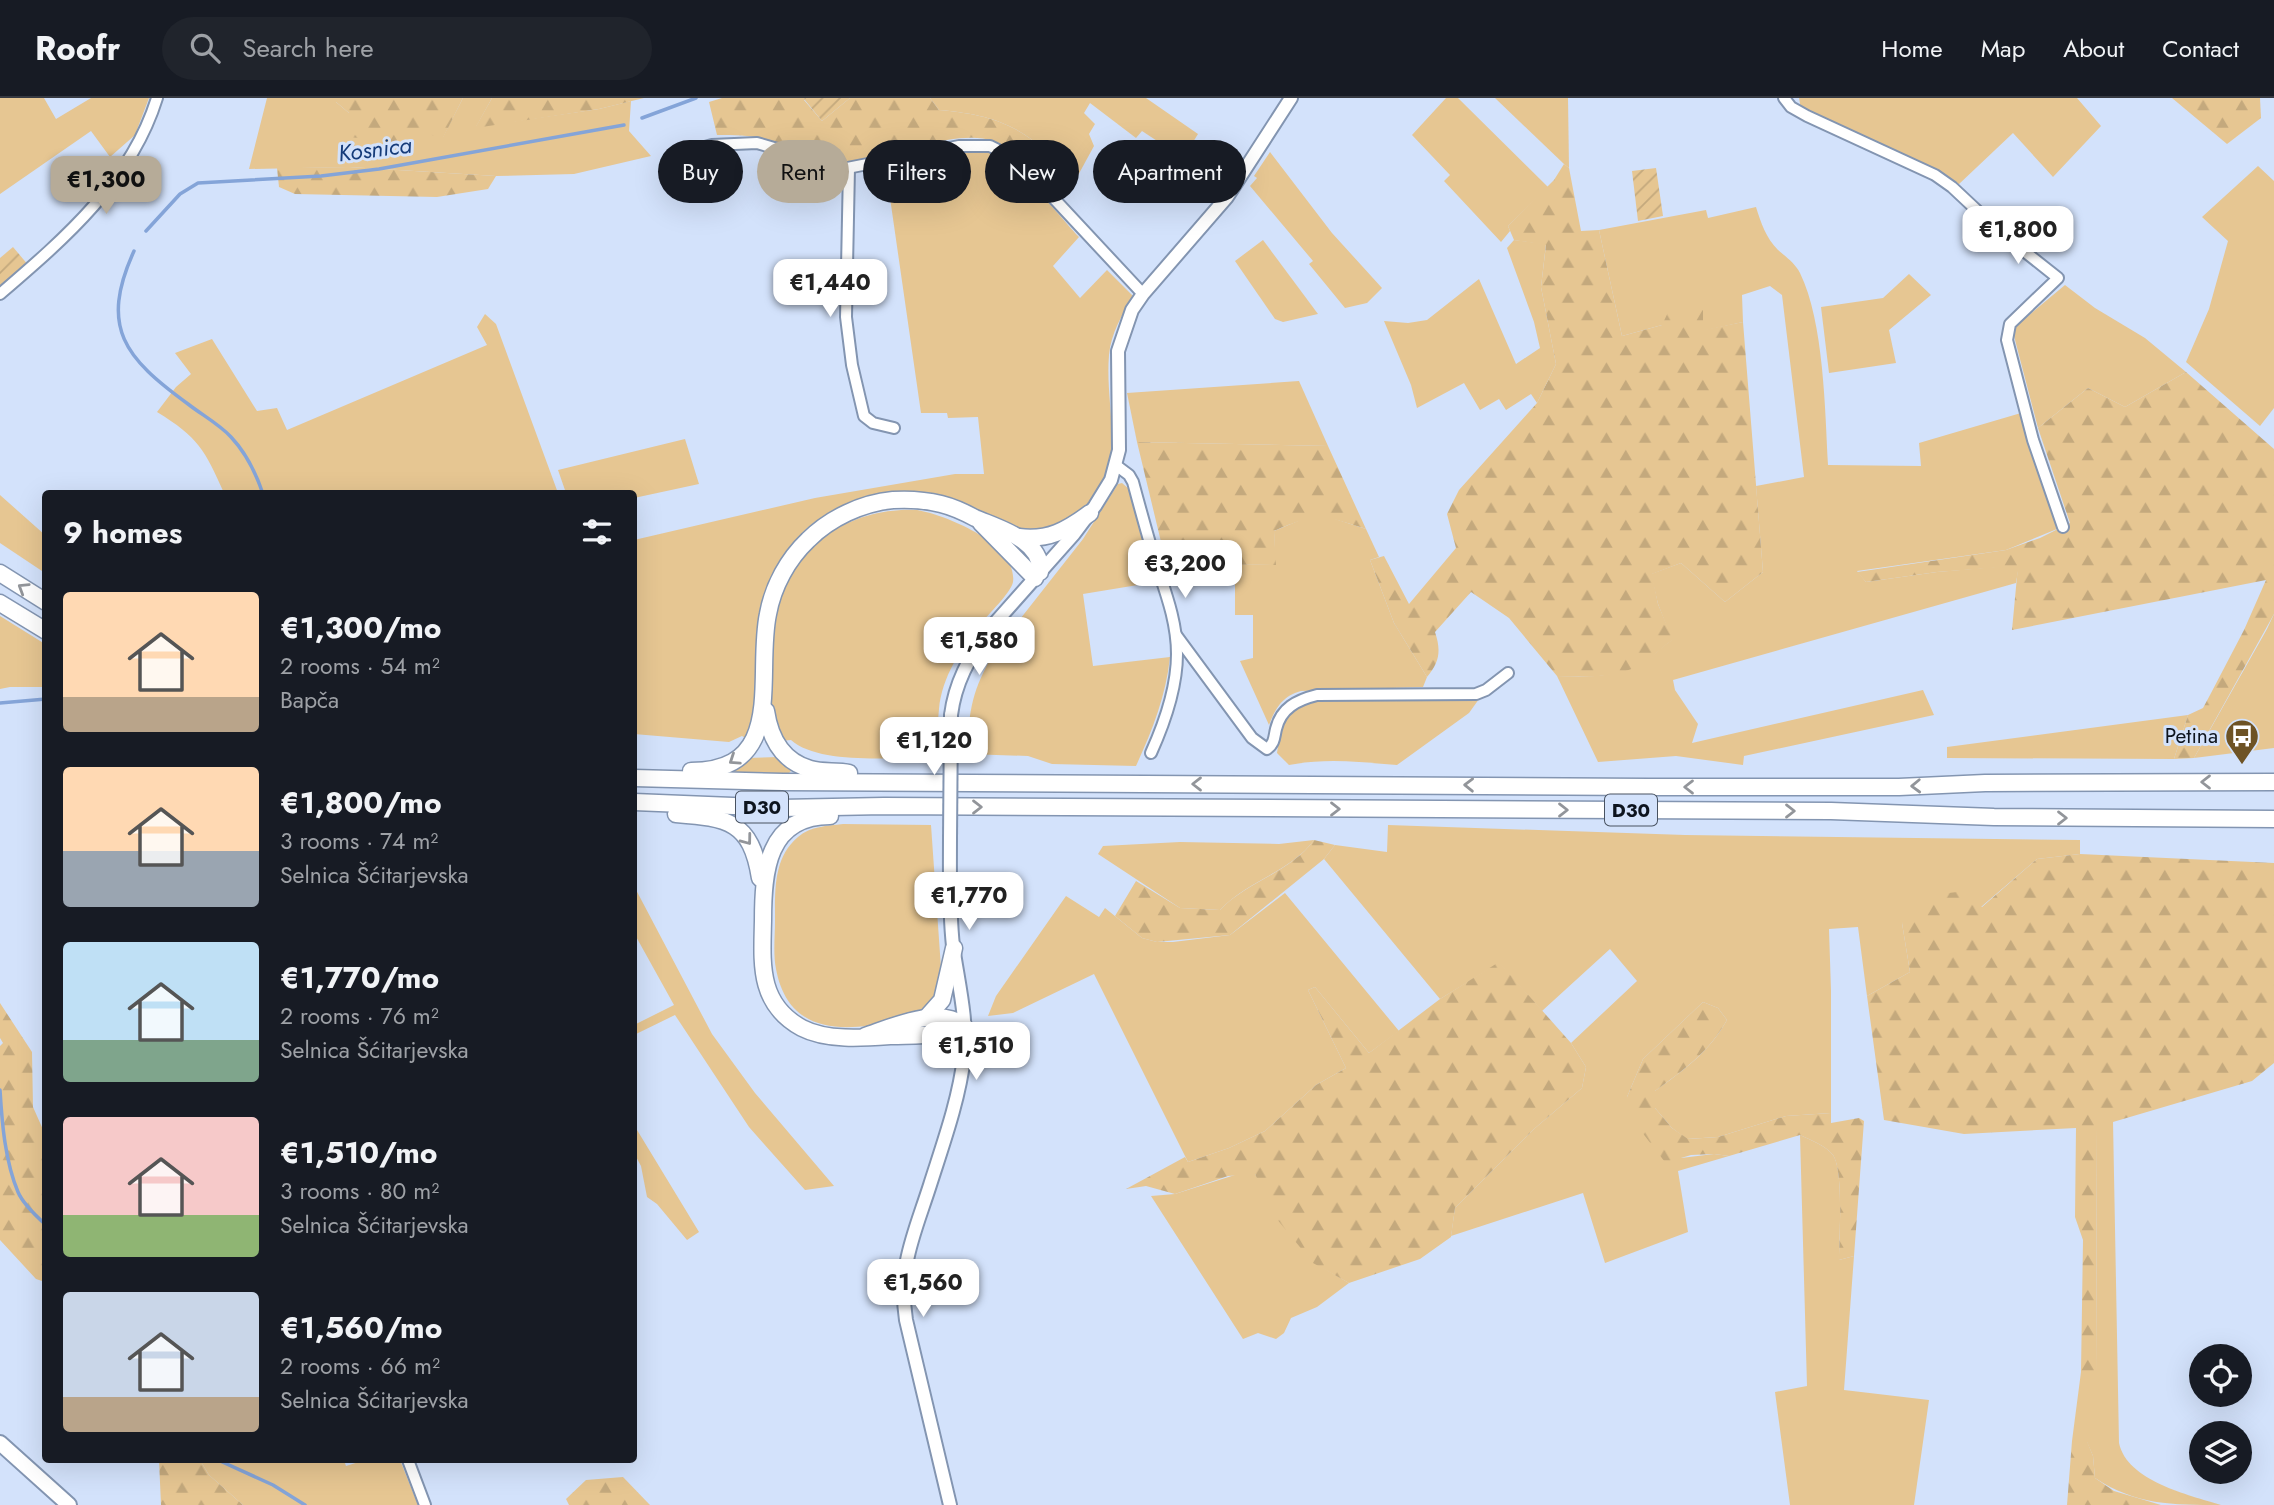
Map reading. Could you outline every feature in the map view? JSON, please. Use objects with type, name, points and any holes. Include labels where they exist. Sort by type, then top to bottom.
[{"type":"main road","points":[[641,778],[720,768],[737,760],[754,740],[764,702],[766,626],[771,600],[787,566],[816,533],[854,510],[891,500],[945,505],[977,518],[1017,537],[1035,551],[1041,564],[1037,575],[977,518]]},
{"type":"main road","points":[[1017,537],[1047,537],[1061,533],[1090,513]]},
{"type":"main road","points":[[0,573],[42,599]]},
{"type":"main road","points":[[0,603],[42,629]]},
{"type":"main road","points":[[764,702],[771,734],[780,750],[789,758],[811,769],[844,772],[875,782]]},
{"type":"main road","name":"D30","points":[[641,778],[1662,787],[2274,782]]},
{"type":"main road","points":[[637,802],[672,814],[711,817],[738,829],[746,835],[756,854],[763,895]]},
{"type":"main road","name":"D30","points":[[637,802],[780,808],[884,806],[1818,811],[1994,817],[2274,819]]},
{"type":"main road","points":[[865,1036],[926,1018],[954,1018],[964,1026],[951,1032],[865,1036],[825,1036],[812,1033],[796,1024],[777,1007],[764,981],[763,895],[766,870],[774,845],[793,826],[809,819],[862,814],[884,806]]},
{"type":"main road","points":[[926,1018],[942,1000],[954,948]]},
{"type":"main road","points":[[0,1443],[69,1505]]},
{"type":"street","points":[[0,294],[54,248],[105,194],[142,135],[157,98]]},
{"type":"street","points":[[950,1505],[906,1320],[903,1274],[910,1242],[930,1186],[960,1079],[965,1044],[950,902],[951,715],[956,687],[987,632],[1090,513],[1117,466],[1120,434],[1116,370],[1118,351],[1132,310],[1227,197],[1291,98]]},
{"type":"street","points":[[1784,98],[1791,107],[1807,116],[1935,175],[2058,278],[2010,324],[2007,340],[2033,440],[2063,527]]},
{"type":"street","points":[[849,168],[959,146],[990,146],[1004,153],[1032,175],[1143,294]]},
{"type":"street","points":[[848,203],[846,317],[852,365],[864,416],[873,423],[894,428]]},
{"type":"street","points":[[1117,466],[1129,475],[1133,482],[1168,598],[1176,635],[1177,656],[1173,687],[1164,723],[1152,753]]},
{"type":"street","points":[[1176,635],[1252,738],[1268,749],[1273,743],[1281,717],[1290,705],[1300,699],[1317,695],[1476,694],[1486,691],[1508,673]]},
{"type":"street","points":[[409,1463],[425,1505]]},
{"type":"green space","points":[[0,98],[44,98],[56,119],[91,98],[149,98],[135,135],[110,157],[91,131],[0,194]]},
{"type":"green space","points":[[267,98],[336,98],[336,102],[349,113],[443,137],[463,98],[492,98],[476,127],[599,109],[631,101],[629,131],[651,156],[574,174],[496,176],[349,167],[249,169]]},
{"type":"green space","points":[[336,98],[463,98],[443,138],[405,128],[396,142],[349,137],[349,113],[336,102]]},
{"type":"green space","points":[[492,98],[644,98],[599,109],[475,128]]},
{"type":"green space","points":[[722,98],[805,98],[822,121],[850,98],[930,98],[939,110],[1000,122],[1033,140],[863,140],[863,160],[849,164],[849,140],[767,140],[717,135],[709,102]]},
{"type":"green space","points":[[805,98],[850,98],[822,121]]},
{"type":"green space","points":[[930,98],[1146,98],[1198,134],[1194,140],[1156,140],[1142,131],[1136,138],[1090,103],[1084,113],[1095,124],[1089,134],[1093,148],[1079,174],[1079,140],[1033,140],[1000,122],[939,110]]},
{"type":"green space","points":[[1446,98],[1458,98],[1548,187],[1508,226],[1510,231],[1501,242],[1444,181],[1450,175],[1412,135]]},
{"type":"green space","points":[[1495,98],[1568,98],[1569,168],[1564,164]]},
{"type":"green space","points":[[1799,98],[2077,98],[2101,126],[2053,177],[2013,133],[1958,185],[1901,153],[1801,109]]},
{"type":"green space","points":[[2172,98],[2260,98],[2261,118],[2227,144]]},
{"type":"green space","points":[[971,151],[985,152],[985,203],[1049,203],[1079,237],[1053,266],[1080,298],[1107,270],[1133,296],[1118,324],[1110,347],[1110,458],[1094,496],[1077,514],[1058,527],[1041,532],[1024,531],[1009,526],[960,502],[941,497],[845,511],[820,519],[791,546],[765,593],[758,621],[756,709],[749,740],[742,736],[729,742],[637,734],[637,539],[815,498],[955,474],[984,474],[978,417],[948,418],[947,413],[921,413],[891,203],[971,203]]},
{"type":"green space","points":[[1270,152],[1332,233],[1382,288],[1367,303],[1345,308],[1309,264],[1313,261],[1250,186]]},
{"type":"green space","points":[[1564,164],[1569,168],[1581,231],[1599,230],[1622,336],[1662,325],[1672,304],[1703,310],[1703,330],[1743,322],[1763,572],[1725,602],[1681,563],[1652,574],[1658,604],[1673,640],[1636,667],[1614,674],[1592,676],[1557,676],[1509,618],[1471,592],[1435,632],[1438,656],[1427,677],[1394,623],[1370,560],[1384,556],[1409,604],[1456,548],[1447,514],[1459,490],[1537,403],[1556,364],[1541,287],[1546,245],[1514,240],[1508,226],[1554,180]]},
{"type":"green space","points":[[2258,166],[2274,181],[2274,408],[2260,426],[2186,362],[2209,309],[2228,241],[2202,217]]},
{"type":"green space","points":[[349,167],[496,176],[488,189],[437,197],[295,194],[279,187],[277,168]]},
{"type":"green space","points":[[1656,168],[1663,216],[1638,221],[1632,171]]},
{"type":"green space","points":[[1756,207],[1767,235],[1798,269],[1808,293],[1819,341],[1828,465],[1921,466],[1919,443],[2021,413],[2057,529],[2006,550],[1857,571],[1866,582],[2019,565],[2016,583],[1673,680],[1675,690],[1698,724],[1692,743],[1923,690],[1934,715],[1744,756],[1743,765],[1676,756],[1598,762],[1557,676],[1591,676],[1624,671],[1645,661],[1672,640],[1658,604],[1651,574],[1681,563],[1725,602],[1763,572],[1756,486],[1804,477],[1782,295],[1770,286],[1742,295],[1743,322],[1702,331],[1662,325],[1622,336],[1599,230],[1706,210],[1708,218]]},
{"type":"green space","points":[[1263,240],[1318,314],[1283,322],[1275,319],[1235,261]]},
{"type":"green space","points":[[1514,240],[1546,244],[1541,287],[1556,364],[1537,403],[1531,394],[1506,410],[1499,399],[1480,410],[1464,383],[1417,408],[1411,385],[1384,321],[1408,323],[1427,320],[1479,279],[1516,364],[1540,348],[1534,322],[1507,248]]},
{"type":"green space","points":[[13,247],[29,266],[0,289],[0,258]]},
{"type":"green space","points":[[1909,274],[1931,295],[1889,330],[1896,363],[1829,373],[1821,307],[1883,298]]},
{"type":"green space","points":[[2065,285],[2095,308],[2145,338],[2186,372],[2125,407],[2088,388],[2038,428],[2014,336],[2016,326]]},
{"type":"green space","points":[[485,314],[496,324],[557,490],[223,490],[199,446],[182,429],[157,412],[176,387],[191,374],[175,353],[212,339],[257,411],[277,408],[287,430],[487,345],[477,327]]},
{"type":"green space","points":[[2186,372],[2274,449],[2274,614],[2194,758],[2174,759],[2188,715],[2203,708],[2244,630],[2266,580],[2012,630],[2018,566],[1937,572],[1866,582],[1857,572],[2006,550],[2040,538],[2070,523],[2038,428],[2088,388],[2125,407]]},
{"type":"green space","points":[[1299,381],[1328,446],[1137,442],[1127,393]]},
{"type":"green space","points":[[685,439],[699,484],[637,497],[637,490],[565,490],[558,470]]},
{"type":"green space","points":[[1137,442],[1328,446],[1366,529],[1329,518],[1311,518],[1274,531],[1276,565],[1207,564],[1204,546],[1162,546]]},
{"type":"green space","points":[[1122,483],[1129,489],[1156,582],[1083,594],[1093,666],[1170,657],[1158,713],[1136,766],[1052,764],[1028,756],[967,754],[973,700],[981,677],[995,651],[1083,539],[1118,484]]},
{"type":"green space","points":[[0,495],[42,532],[42,571],[0,543]]},
{"type":"green space","points":[[917,510],[945,518],[978,534],[1004,555],[1012,568],[1011,587],[966,643],[948,674],[939,709],[940,757],[840,757],[821,754],[791,740],[780,741],[770,710],[769,683],[775,616],[786,581],[798,562],[831,532],[872,515]]},
{"type":"green space","points":[[1310,516],[1329,517],[1366,529],[1379,557],[1370,560],[1394,623],[1427,677],[1423,687],[1301,691],[1281,703],[1269,725],[1240,661],[1253,658],[1253,615],[1235,615],[1235,564],[1275,565],[1274,531]]},
{"type":"green space","points":[[2274,614],[2274,748],[2194,758],[2267,629]]},
{"type":"green space","points":[[0,616],[42,642],[42,687],[0,689]]},
{"type":"green space","points":[[1479,699],[1469,713],[1397,765],[1330,761],[1289,765],[1277,753],[1285,722],[1293,711],[1308,701]]},
{"type":"green space","points":[[2188,715],[2174,759],[1947,758],[1947,747]]},
{"type":"green space","points":[[779,757],[794,768],[789,773],[734,771],[746,758]]},
{"type":"green space","points":[[843,824],[931,825],[941,968],[937,990],[929,1005],[922,1010],[874,1025],[836,1027],[805,1017],[792,1006],[782,990],[776,969],[776,887],[784,855],[798,837],[808,831]]},
{"type":"green space","points":[[1388,825],[1685,835],[2080,840],[2080,854],[2037,859],[1981,907],[1902,923],[1910,972],[1867,996],[1858,927],[1829,929],[1831,1113],[1786,1116],[1718,1137],[1687,1139],[1672,1128],[1655,1108],[1655,1091],[1704,1051],[1727,1020],[1718,1008],[1703,1002],[1643,1059],[1627,1097],[1681,1158],[1714,1154],[1729,1156],[1678,1171],[1688,1232],[1605,1263],[1583,1193],[1451,1236],[1455,1208],[1534,1129],[1582,1088],[1586,1067],[1571,1043],[1637,981],[1610,949],[1542,1011],[1499,963],[1440,999],[1324,859],[1335,845],[1387,852]]},
{"type":"green space","points":[[1314,840],[1281,869],[1242,891],[1220,910],[1180,908],[1098,854],[1103,846],[1180,842],[1279,844]]},
{"type":"green space","points":[[1314,840],[1335,845],[1324,859],[1230,935],[1157,942],[1142,938],[1115,916],[1136,881],[1180,908],[1220,910],[1242,892],[1281,869]]},
{"type":"green space","points":[[2080,854],[2274,863],[2274,1063],[2252,1081],[2096,1127],[2097,1373],[2081,1372],[2083,1240],[2075,1217],[2076,1128],[1964,1134],[1884,1120],[1867,996],[1910,972],[1902,923],[1918,903],[1932,895],[1957,892],[1982,907],[2037,859]]},
{"type":"green space","points":[[637,892],[712,1034],[755,1093],[834,1186],[805,1190],[749,1127],[675,1015],[637,1034],[637,1024],[674,1005],[637,938]]},
{"type":"green space","points":[[1285,893],[1399,1031],[1369,1053],[1315,987],[1308,990],[1346,1068],[1316,1085],[1265,1131],[1229,1148],[1188,1162],[1094,974],[1013,1013],[988,1016],[996,996],[1066,896],[1099,917],[1105,908],[1142,938],[1173,942],[1230,935]]},
{"type":"green space","points":[[1499,962],[1571,1043],[1586,1067],[1582,1088],[1534,1129],[1455,1208],[1451,1237],[1420,1259],[1349,1283],[1313,1263],[1276,1218],[1255,1174],[1228,1176],[1175,1194],[1146,1186],[1126,1189],[1185,1157],[1188,1162],[1229,1148],[1265,1131],[1316,1085],[1346,1068],[1308,990],[1315,987],[1369,1053],[1440,999]]},
{"type":"green space","points":[[1703,1002],[1718,1008],[1727,1020],[1704,1051],[1655,1091],[1655,1108],[1672,1128],[1688,1139],[1718,1137],[1786,1116],[1831,1113],[1831,1123],[1859,1118],[1864,1121],[1854,1256],[1839,1260],[1839,1175],[1833,1155],[1822,1146],[1800,1135],[1729,1156],[1691,1155],[1668,1166],[1628,1114],[1627,1097],[1643,1059]]},
{"type":"green space","points":[[0,1003],[32,1052],[33,1107],[42,1127],[42,1281],[36,1279],[0,1240],[0,1046],[3,1043],[0,1038]]},
{"type":"green space","points":[[2113,1121],[2119,1443],[2124,1456],[2146,1477],[2177,1491],[2221,1505],[2170,1504],[2125,1494],[2095,1478],[2093,1456],[2087,1442],[2072,1441],[2081,1372],[2097,1372],[2096,1126]]},
{"type":"green space","points":[[637,1130],[699,1232],[687,1240],[657,1204],[647,1197],[637,1159]]},
{"type":"green space","points":[[1800,1135],[1833,1155],[1840,1189],[1839,1260],[1854,1256],[1844,1390],[1929,1400],[1914,1505],[1790,1505],[1775,1392],[1807,1386]]},
{"type":"green space","points":[[1238,1174],[1255,1174],[1297,1242],[1313,1262],[1349,1283],[1317,1307],[1291,1318],[1284,1333],[1276,1339],[1258,1333],[1243,1339],[1151,1196],[1175,1194]]},
{"type":"green space","points":[[2072,1441],[2087,1441],[2093,1456],[2095,1478],[2114,1491],[2161,1505],[2067,1505]]},
{"type":"green space","points":[[159,1463],[202,1463],[209,1475],[243,1505],[161,1505]]},
{"type":"green space","points":[[202,1463],[345,1463],[346,1466],[356,1463],[401,1463],[418,1505],[243,1505],[209,1475]]},
{"type":"green space","points":[[623,1477],[650,1505],[569,1505],[566,1499],[586,1480]]},
{"type":"waterway","name":"Kosnica","points":[[642,118],[696,98]]},
{"type":"waterway","name":"Kosnica","points":[[146,231],[180,194],[198,183],[321,176],[379,169],[624,125]]},
{"type":"waterway","name":"Kosnica","points":[[134,251],[119,301],[119,321],[124,339],[148,372],[231,437],[250,464],[262,490]]},
{"type":"waterway","name":"Kosnica","points":[[0,703],[42,699]]},
{"type":"waterway","name":"Kosnica","points":[[0,1090],[10,1168],[23,1201],[42,1221]]},
{"type":"waterway","name":"Kosnica","points":[[225,1463],[273,1485],[305,1505]]},
{"type":"place","name":"Petina","points":[[2242,766]]}]
